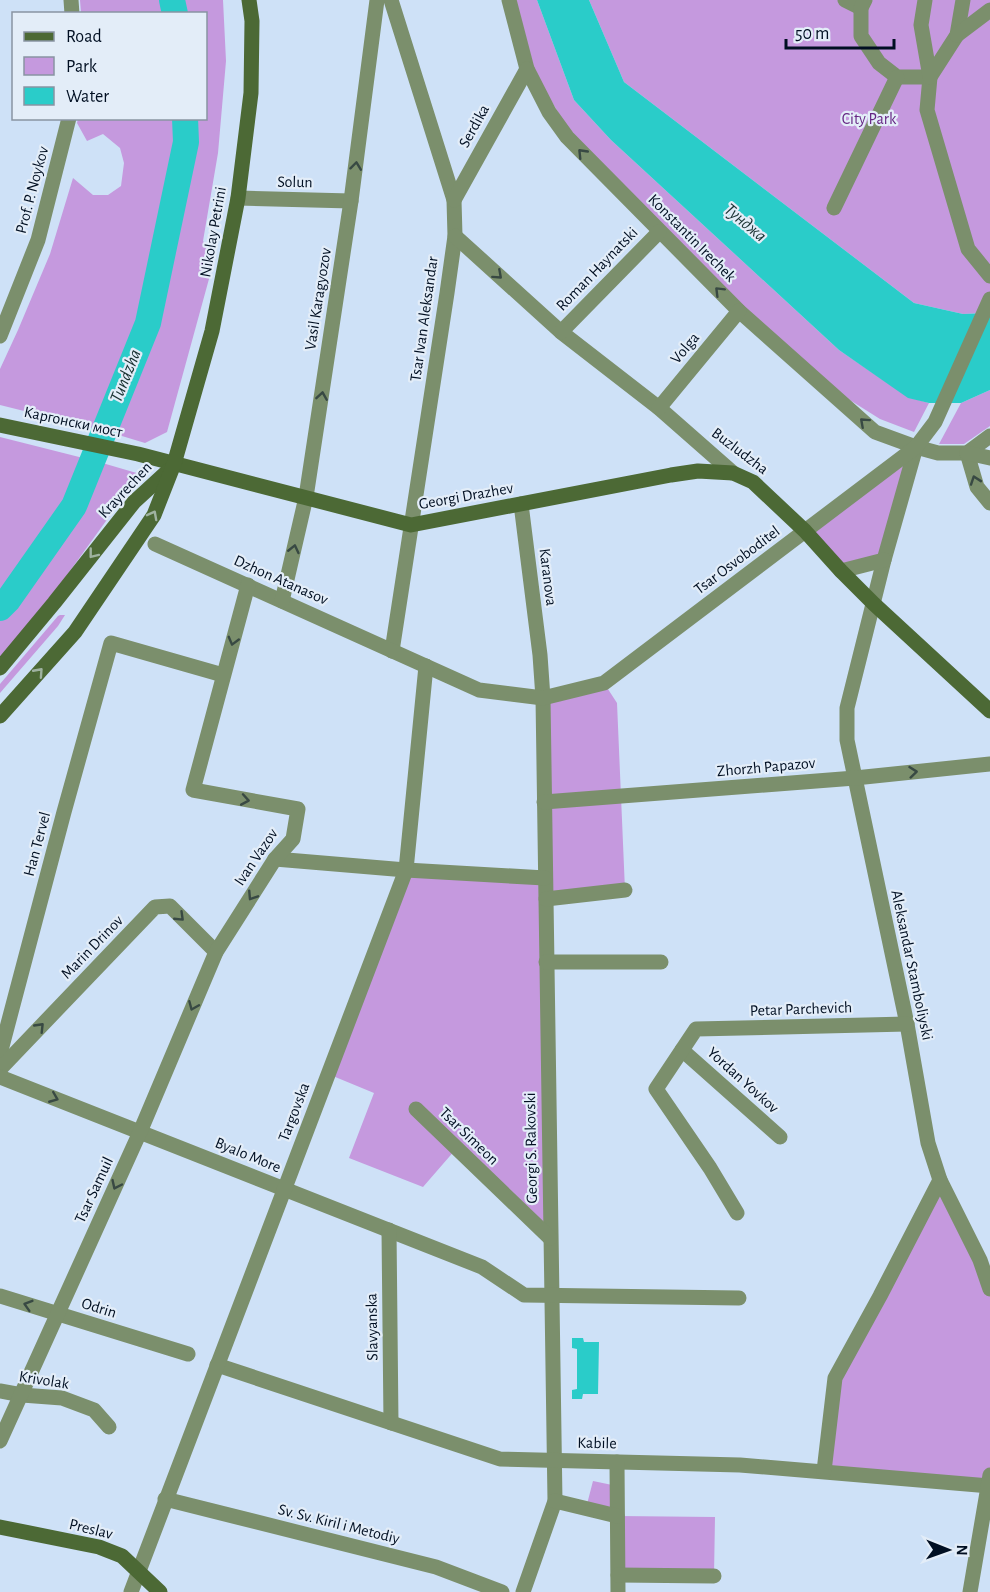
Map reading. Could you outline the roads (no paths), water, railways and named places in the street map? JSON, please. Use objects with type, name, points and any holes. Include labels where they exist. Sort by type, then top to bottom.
[{"type":"street","name":"Nikolay Petrini","points":[[174,464],[213,331],[238,198],[251,93],[252,21],[249,0]]},
{"type":"street","name":"Vasil Karagyozov","points":[[282,601],[306,497],[313,454],[351,201],[377,0]]},
{"type":"street","name":"Tsar Ivan Aleksandar","points":[[391,0],[454,200],[454,236],[392,651]]},
{"type":"street","name":"Konstantin Irechek","points":[[509,0],[526,69],[549,112],[567,138],[739,311],[875,432],[938,453],[967,453],[990,458]]},
{"type":"street","points":[[845,0],[863,4],[861,36],[879,63],[897,77],[930,77]]},
{"type":"street","points":[[925,0],[921,25],[930,77],[927,110],[968,249],[990,276]]},
{"type":"street","points":[[957,35],[963,0]]},
{"type":"street","points":[[930,77],[957,35],[990,10]]},
{"type":"street","name":"Serdika","points":[[454,200],[526,69]]},
{"type":"street","points":[[834,208],[897,77]]},
{"type":"street","name":"Prof. P. Noykov","points":[[0,336],[38,240],[68,120]]},
{"type":"street","name":"Solun","points":[[238,198],[351,201]]},
{"type":"street","name":"Roman Haynatski","points":[[561,332],[659,232]]},
{"type":"street","name":"Buzludzha","points":[[454,236],[561,332],[658,408],[734,473],[753,482],[805,531],[874,604],[990,711]]},
{"type":"street","name":"Tsar Osvoboditel","points":[[543,698],[604,683],[916,447],[935,422],[990,299]]},
{"type":"street","name":"Volga","points":[[658,408],[739,311]]},
{"type":"street","name":"Каргонски мост","points":[[0,425],[138,454],[174,464]]},
{"type":"street","points":[[990,436],[967,453],[977,487],[990,503]]},
{"type":"street","name":"Aleksandar Stamboliyski","points":[[916,447],[884,560],[847,708],[847,740],[907,1024],[928,1143],[940,1180],[985,1261],[990,1289]]},
{"type":"street","name":"Georgi Drazhev","points":[[174,464],[411,525],[689,472],[734,473]]},
{"type":"street","name":"Krayrechen","points":[[0,668],[134,502],[174,464]]},
{"type":"street","name":"Krayrechen","points":[[0,716],[75,632],[154,514],[174,464]]},
{"type":"street","name":"Karanova","points":[[521,504],[540,655],[543,698]]},
{"type":"street","name":"Dzhon Atanasov","points":[[154,544],[479,690],[543,698]]},
{"type":"street","points":[[841,571],[884,560]]},
{"type":"street","points":[[224,675],[248,585]]},
{"type":"street","name":"Han Tervel","points":[[0,1054],[111,643],[224,675]]},
{"type":"street","name":"Targovska","points":[[131,1592],[406,870],[426,666]]},
{"type":"street","name":"Ivan Vazov","points":[[216,952],[275,859],[293,839],[298,809],[193,790],[224,675]]},
{"type":"street","name":"Georgi S. Rakovski","points":[[523,1592],[555,1501],[543,698]]},
{"type":"street","name":"Zhorzh Papazov","points":[[544,802],[855,778],[990,764]]},
{"type":"street","points":[[275,859],[545,878]]},
{"type":"street","points":[[546,899],[625,890]]},
{"type":"street","name":"Marin Drinov","points":[[0,1069],[155,907],[170,906],[216,952]]},
{"type":"street","name":"Tsar Samuil","points":[[0,1442],[140,1132],[216,952]]},
{"type":"street","points":[[546,962],[661,962]]},
{"type":"street","name":"Petar Parchevich","points":[[682,1050],[696,1029],[907,1024]]},
{"type":"street","points":[[682,1050],[656,1089],[710,1168],[737,1213]]},
{"type":"street","name":"Yordan Yovkov","points":[[682,1050],[780,1137]]},
{"type":"street","name":"Byalo More","points":[[0,1077],[482,1267],[524,1295],[740,1298]]},
{"type":"street","name":"Tsar Simeon","points":[[416,1109],[550,1238]]},
{"type":"street","points":[[824,1471],[836,1378],[940,1180]]},
{"type":"street","name":"Slavyanska","points":[[389,1230],[391,1423]]},
{"type":"street","name":"Odrin","points":[[0,1296],[188,1354]]},
{"type":"street","name":"Kabile","points":[[217,1365],[500,1459],[740,1465],[989,1482]]},
{"type":"street","name":"Krivolak","points":[[0,1391],[62,1398],[94,1410],[109,1427]]},
{"type":"street","points":[[617,1462],[618,1592]]},
{"type":"street","points":[[970,1592],[989,1482]]},
{"type":"street","name":"Sv. Sv. Kiril i Metodiy","points":[[165,1500],[436,1567],[502,1592]]},
{"type":"street","points":[[555,1501],[617,1516]]},
{"type":"street","name":"Preslav","points":[[0,1527],[99,1547],[122,1556],[160,1592]]},
{"type":"street","points":[[618,1575],[714,1576]]},
{"type":"water","name":"Тунджа","points":[[537,0],[589,0],[624,82],[914,303],[963,314],[990,313],[990,390],[961,403],[929,403],[908,398],[839,350],[611,140],[574,100]]},
{"type":"water","points":[[572,1338],[583,1338],[584,1342],[599,1342],[598,1394],[583,1394],[582,1399],[572,1399],[572,1390],[577,1389],[577,1349],[572,1348]]},
{"type":"waterway","name":"Tundzha","points":[[172,0],[175,12]]},
{"type":"waterway","name":"Tundzha","points":[[0,608],[74,506],[148,323],[186,142],[185,120]]},
{"type":"park label","name":"City Park","points":[[869,119]]}]
